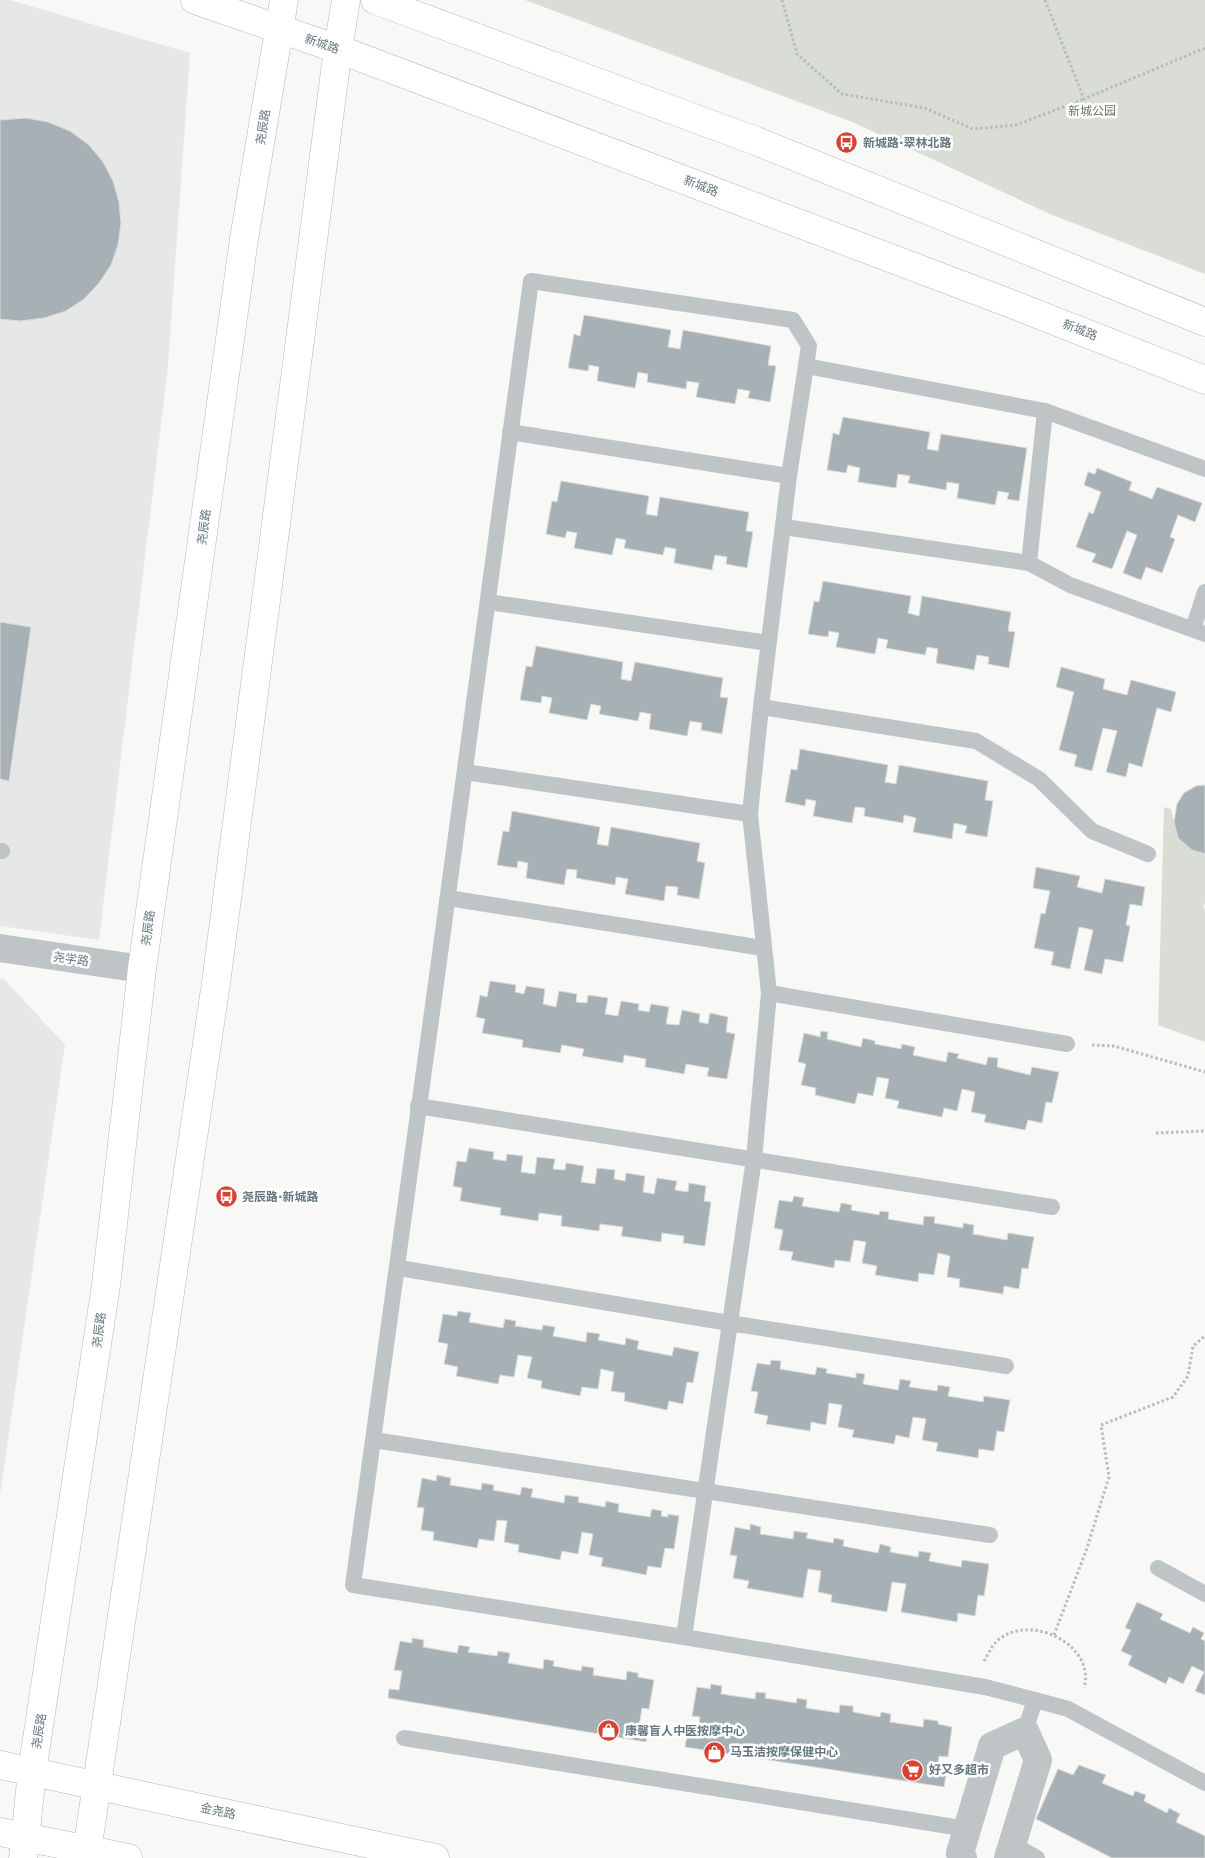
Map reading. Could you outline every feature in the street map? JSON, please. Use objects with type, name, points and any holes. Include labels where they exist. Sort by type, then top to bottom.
[{"type":"main road","name":"新城路","points":[[195,0],[338,48],[1009,302],[1205,380]]},
{"type":"main road","name":"尧辰路","points":[[16,1842],[32,1772],[106,1285],[142,970],[242,259],[284,0]]},
{"type":"main road","points":[[86,1853],[216,983],[338,48],[346,0]]},
{"type":"main road","points":[[375,0],[756,141],[1205,322]]},
{"type":"main road","name":"金尧路","points":[[0,1766],[435,1858]]},
{"type":"main road","points":[[16,1842],[128,1858]]},
{"type":"street","name":"尧学路","points":[[0,948],[142,970]]},
{"type":"street","points":[[963,1858],[960,1853],[992,1746],[1025,1731],[1038,1760],[1010,1851]]},
{"type":"lane","points":[[684,1636],[754,1159],[769,993],[750,814],[768,643],[789,476],[809,346],[793,320],[531,281],[418,1106],[399,1268],[353,1585],[684,1636],[985,1687],[1068,1709],[1205,1783]]},
{"type":"lane","points":[[806,366],[1045,410],[1205,470]]},
{"type":"lane","points":[[1028,563],[1045,410]]},
{"type":"lane","points":[[510,432],[789,476]]},
{"type":"lane","points":[[784,526],[1028,563],[1070,585],[1199,632],[1205,592]]},
{"type":"lane","points":[[488,602],[768,643]]},
{"type":"lane","points":[[761,707],[976,741],[1039,779],[1092,832],[1148,854]]},
{"type":"lane","points":[[465,772],[750,814]]},
{"type":"lane","points":[[448,898],[763,948]]},
{"type":"lane","points":[[769,993],[1067,1044]]},
{"type":"lane","points":[[418,1106],[1052,1207]]},
{"type":"lane","points":[[399,1268],[729,1323],[1006,1366]]},
{"type":"lane","points":[[374,1440],[990,1535]]},
{"type":"lane","points":[[1158,1568],[1205,1594]]},
{"type":"lane","points":[[1025,1731],[1035,1700]]},
{"type":"lane","points":[[404,1738],[967,1829]]},
{"type":"lane","points":[[1010,1851],[1037,1858]]},
{"type":"path","points":[[782,0],[797,54],[842,94],[925,108],[973,129],[1016,125],[1084,99],[1205,48]]},
{"type":"path","points":[[1045,0],[1084,99]]},
{"type":"path","points":[[1067,1044],[1114,1046],[1205,1072]]},
{"type":"path","points":[[1156,1133],[1205,1131]]},
{"type":"path","points":[[1054,1635],[1086,1551],[1109,1477],[1100,1425],[1173,1397],[1188,1376],[1193,1346],[1205,1336]]},
{"type":"path","points":[[985,1687],[983,1663],[996,1642],[1013,1632],[1033,1630],[1054,1635],[1074,1648],[1083,1664],[1086,1682],[1082,1695],[1068,1709]]},
{"type":"shaded area","points":[[0,0],[10,0],[190,53],[168,366],[99,940],[0,926]]},
{"type":"shaded area","points":[[0,978],[4,979],[65,1045],[0,1495]]},
{"type":"green space","name":"新城公园","points":[[525,0],[1205,0],[1205,274],[1050,214],[850,121]]},
{"type":"green space","points":[[1164,807],[1171,809],[1178,838],[1205,854],[1205,903],[1203,907],[1205,909],[1205,1042],[1158,1025]]},
{"type":"building","points":[[26,118],[48,122],[70,131],[89,145],[103,162],[113,181],[119,202],[121,223],[118,245],[111,265],[99,283],[84,299],[66,311],[44,318],[20,321],[0,319],[0,120]]},
{"type":"building","points":[[584,315],[671,330],[668,347],[680,349],[683,330],[771,346],[768,365],[776,366],[770,402],[748,398],[750,391],[738,389],[735,404],[696,397],[699,383],[687,381],[686,389],[647,382],[648,374],[638,372],[635,388],[597,381],[599,367],[589,365],[588,371],[568,368],[574,334],[580,336]]},
{"type":"building","points":[[843,417],[930,432],[927,449],[938,451],[941,434],[1027,448],[1019,501],[1007,499],[1009,493],[998,491],[995,505],[957,498],[959,484],[947,482],[946,490],[908,483],[910,476],[898,474],[896,488],[858,482],[860,468],[848,465],[846,473],[827,470],[833,433],[839,435]]},
{"type":"building","points":[[1097,468],[1132,482],[1129,490],[1152,499],[1157,487],[1202,503],[1195,522],[1178,515],[1170,537],[1175,539],[1162,573],[1146,567],[1141,580],[1123,573],[1137,535],[1127,531],[1112,569],[1092,562],[1096,554],[1076,547],[1089,512],[1093,514],[1101,492],[1084,485],[1088,472],[1095,474]]},
{"type":"building","points":[[561,481],[649,496],[646,514],[657,516],[660,497],[749,512],[746,531],[753,532],[747,568],[726,564],[727,557],[715,555],[712,570],[674,563],[676,549],[665,547],[663,555],[624,548],[626,540],[616,538],[612,555],[574,548],[577,533],[567,531],[565,538],[546,534],[552,501],[557,502]]},
{"type":"building","points":[[823,581],[911,596],[908,613],[919,616],[922,596],[1011,612],[1008,631],[1015,632],[1009,668],[988,664],[989,657],[977,655],[974,670],[936,663],[938,649],[927,647],[925,655],[886,648],[888,640],[878,638],[875,654],[836,647],[839,633],[829,631],[828,637],[808,634],[814,601],[819,602]]},
{"type":"building","points":[[0,622],[31,627],[9,781],[0,779]]},
{"type":"building","points":[[536,646],[623,662],[621,679],[631,681],[635,662],[723,678],[720,697],[728,698],[722,734],[701,730],[702,723],[690,721],[687,736],[649,729],[651,714],[640,712],[638,721],[599,714],[601,706],[591,704],[587,720],[549,713],[552,698],[542,696],[541,703],[520,700],[526,666],[532,667]]},
{"type":"building","points":[[1061,667],[1105,679],[1103,689],[1127,695],[1131,680],[1176,692],[1171,712],[1157,708],[1142,767],[1129,763],[1126,777],[1106,772],[1117,731],[1103,728],[1092,771],[1074,766],[1077,755],[1059,750],[1074,692],[1056,687]]},
{"type":"building","points":[[800,749],[888,765],[885,782],[896,784],[899,765],[988,781],[985,800],[993,801],[987,837],[965,833],[967,826],[954,823],[952,839],[913,832],[916,818],[904,815],[903,823],[864,816],[865,808],[855,807],[852,823],[813,816],[816,801],[806,799],[805,806],[785,802],[791,769],[797,770]]},
{"type":"building","points":[[1205,785],[1205,854],[1192,850],[1178,838],[1174,822],[1177,804],[1184,793],[1196,786]]},
{"type":"building","points":[[512,811],[600,827],[597,844],[608,846],[611,827],[700,843],[697,861],[705,863],[699,899],[677,895],[678,887],[666,886],[664,901],[625,894],[628,879],[616,877],[615,885],[576,878],[577,870],[567,869],[564,885],[526,878],[528,863],[518,861],[517,868],[497,865],[503,831],[509,832]]},
{"type":"building","points":[[1036,867],[1080,876],[1077,887],[1102,893],[1105,879],[1145,887],[1142,906],[1130,904],[1126,925],[1130,926],[1123,962],[1105,959],[1102,974],[1084,970],[1093,930],[1079,927],[1070,969],[1051,965],[1054,952],[1034,948],[1041,913],[1045,914],[1050,891],[1033,888]]},
{"type":"building","points":[[490,981],[516,985],[515,992],[524,994],[526,986],[545,989],[543,1004],[556,1007],[559,991],[577,994],[576,1002],[587,1003],[588,995],[608,998],[605,1014],[618,1016],[621,1001],[639,1004],[638,1010],[649,1012],[651,1004],[669,1007],[666,1024],[679,1025],[682,1010],[700,1014],[699,1022],[708,1024],[710,1013],[728,1017],[726,1032],[735,1034],[727,1079],[707,1076],[709,1068],[686,1064],[684,1074],[645,1067],[646,1059],[624,1055],[623,1063],[582,1056],[584,1049],[562,1045],[560,1053],[522,1047],[523,1040],[482,1033],[485,1019],[476,1017],[480,995],[487,997]]},
{"type":"building","points":[[821,1031],[828,1032],[827,1039],[861,1047],[863,1038],[875,1041],[875,1044],[901,1049],[902,1044],[915,1047],[913,1055],[946,1062],[948,1052],[959,1054],[957,1058],[986,1065],[988,1057],[998,1058],[997,1067],[1030,1075],[1032,1067],[1059,1072],[1052,1103],[1046,1102],[1042,1123],[1028,1120],[1025,1130],[984,1122],[986,1115],[971,1112],[975,1092],[962,1089],[957,1111],[944,1108],[942,1117],[897,1108],[899,1101],[885,1098],[889,1079],[877,1077],[873,1096],[858,1093],[855,1104],[815,1095],[816,1088],[801,1085],[806,1064],[798,1062],[804,1033],[820,1037]]},
{"type":"building","points":[[469,1148],[494,1152],[493,1159],[506,1161],[507,1154],[523,1156],[521,1172],[535,1174],[537,1157],[555,1159],[553,1169],[565,1170],[566,1163],[584,1166],[581,1182],[595,1184],[597,1168],[615,1170],[614,1179],[625,1181],[626,1173],[645,1176],[643,1192],[654,1194],[657,1178],[677,1181],[675,1190],[688,1192],[689,1183],[706,1186],[704,1201],[711,1202],[705,1246],[683,1243],[684,1236],[662,1233],[661,1242],[621,1236],[623,1227],[600,1224],[599,1231],[561,1226],[562,1216],[539,1213],[538,1221],[500,1215],[501,1208],[460,1201],[462,1188],[453,1186],[457,1161],[466,1162]]},
{"type":"building","points":[[794,1196],[804,1198],[802,1206],[839,1212],[841,1203],[852,1205],[851,1210],[879,1215],[880,1211],[889,1212],[888,1219],[923,1225],[924,1216],[935,1217],[934,1223],[963,1228],[963,1223],[974,1225],[973,1234],[1007,1240],[1008,1233],[1034,1237],[1028,1269],[1022,1268],[1019,1289],[1004,1286],[1003,1294],[959,1287],[960,1279],[947,1277],[950,1256],[938,1253],[934,1275],[919,1273],[918,1282],[875,1275],[877,1266],[862,1263],[866,1242],[854,1240],[850,1262],[835,1260],[834,1268],[791,1260],[793,1252],[779,1250],[783,1230],[774,1228],[779,1200],[792,1202]]},
{"type":"building","points":[[458,1311],[471,1313],[469,1322],[503,1328],[505,1319],[516,1321],[515,1326],[542,1330],[543,1325],[555,1327],[553,1336],[586,1342],[587,1332],[600,1334],[598,1340],[625,1345],[626,1338],[639,1341],[637,1349],[672,1356],[674,1347],[699,1352],[693,1383],[687,1382],[683,1404],[669,1401],[667,1410],[624,1401],[625,1393],[611,1391],[614,1372],[601,1369],[598,1389],[582,1387],[580,1396],[541,1388],[542,1381],[527,1378],[532,1357],[518,1355],[514,1377],[500,1375],[498,1384],[456,1376],[458,1367],[444,1364],[448,1344],[438,1342],[443,1314],[457,1316]]},
{"type":"building","points":[[771,1360],[781,1361],[780,1369],[815,1375],[817,1367],[827,1369],[826,1373],[856,1378],[856,1373],[865,1374],[863,1384],[898,1390],[900,1379],[911,1381],[909,1387],[937,1391],[938,1385],[950,1387],[948,1396],[983,1402],[984,1396],[1010,1400],[1004,1432],[997,1431],[994,1451],[979,1449],[978,1458],[936,1451],[938,1443],[922,1440],[926,1419],[913,1417],[909,1438],[896,1435],[894,1444],[852,1437],[854,1430],[838,1427],[842,1405],[829,1403],[826,1425],[811,1422],[810,1431],[766,1424],[768,1416],[754,1413],[758,1392],[751,1391],[757,1363],[770,1365]]},
{"type":"building","points":[[437,1475],[451,1478],[450,1485],[481,1490],[482,1483],[494,1485],[493,1490],[520,1495],[522,1487],[533,1489],[531,1497],[564,1503],[565,1495],[579,1497],[578,1502],[605,1507],[606,1501],[619,1504],[618,1512],[650,1517],[652,1509],[662,1511],[661,1516],[668,1517],[668,1514],[679,1516],[674,1549],[665,1548],[661,1568],[648,1566],[646,1575],[601,1566],[603,1558],[589,1555],[593,1534],[582,1532],[578,1554],[562,1551],[560,1560],[518,1552],[519,1545],[504,1542],[507,1521],[497,1520],[494,1541],[479,1539],[477,1548],[433,1540],[434,1532],[421,1530],[424,1508],[417,1507],[422,1478],[436,1481]]},
{"type":"building","points":[[750,1524],[761,1527],[760,1534],[793,1539],[794,1531],[808,1533],[806,1538],[833,1543],[834,1538],[844,1540],[843,1546],[878,1553],[880,1544],[891,1547],[890,1552],[918,1557],[919,1551],[931,1553],[929,1561],[961,1567],[962,1560],[989,1564],[984,1596],[978,1595],[975,1616],[958,1613],[957,1622],[901,1612],[906,1584],[892,1582],[887,1612],[831,1602],[832,1595],[818,1592],[821,1571],[808,1569],[803,1598],[747,1588],[749,1581],[733,1578],[737,1556],[730,1555],[735,1527],[750,1530]]},
{"type":"building","points":[[1137,1602],[1163,1614],[1160,1619],[1190,1633],[1193,1627],[1204,1633],[1201,1639],[1205,1641],[1205,1695],[1195,1691],[1204,1672],[1192,1666],[1183,1684],[1169,1677],[1166,1684],[1128,1665],[1132,1656],[1121,1651],[1131,1630],[1125,1628]]},
{"type":"building","points":[[412,1638],[424,1640],[423,1647],[457,1653],[459,1645],[470,1647],[468,1652],[497,1656],[498,1651],[510,1653],[508,1663],[543,1669],[544,1659],[554,1661],[553,1666],[581,1671],[582,1666],[594,1668],[593,1675],[626,1680],[627,1671],[638,1673],[638,1677],[654,1680],[649,1709],[642,1708],[639,1727],[649,1728],[646,1742],[388,1698],[389,1689],[399,1690],[402,1671],[394,1670],[400,1641],[412,1643]]},
{"type":"building","points":[[711,1684],[722,1686],[721,1694],[755,1699],[756,1692],[766,1693],[765,1698],[796,1703],[797,1698],[807,1700],[806,1708],[839,1713],[840,1705],[853,1706],[853,1712],[880,1717],[881,1712],[891,1714],[890,1722],[923,1727],[924,1719],[938,1721],[938,1724],[952,1727],[948,1757],[939,1756],[936,1774],[946,1775],[944,1787],[685,1747],[687,1735],[697,1736],[700,1717],[692,1716],[697,1687],[710,1689]]},
{"type":"building","points":[[1079,1765],[1106,1775],[1102,1783],[1133,1796],[1135,1791],[1146,1795],[1144,1801],[1167,1813],[1169,1808],[1180,1814],[1176,1822],[1205,1836],[1205,1858],[1112,1858],[1036,1819],[1058,1769],[1073,1775]]},
{"type":"place","name":"新城路·翠林北路","points":[[847,143]]},
{"type":"place","name":"尧辰路·新城路","points":[[226,1197]]},
{"type":"place","name":"康馨盲人中医按摩中心","points":[[609,1731]]},
{"type":"place","name":"马玉洁按摩保健中心","points":[[714,1752]]},
{"type":"place","name":"好又多超市","points":[[913,1770]]}]
